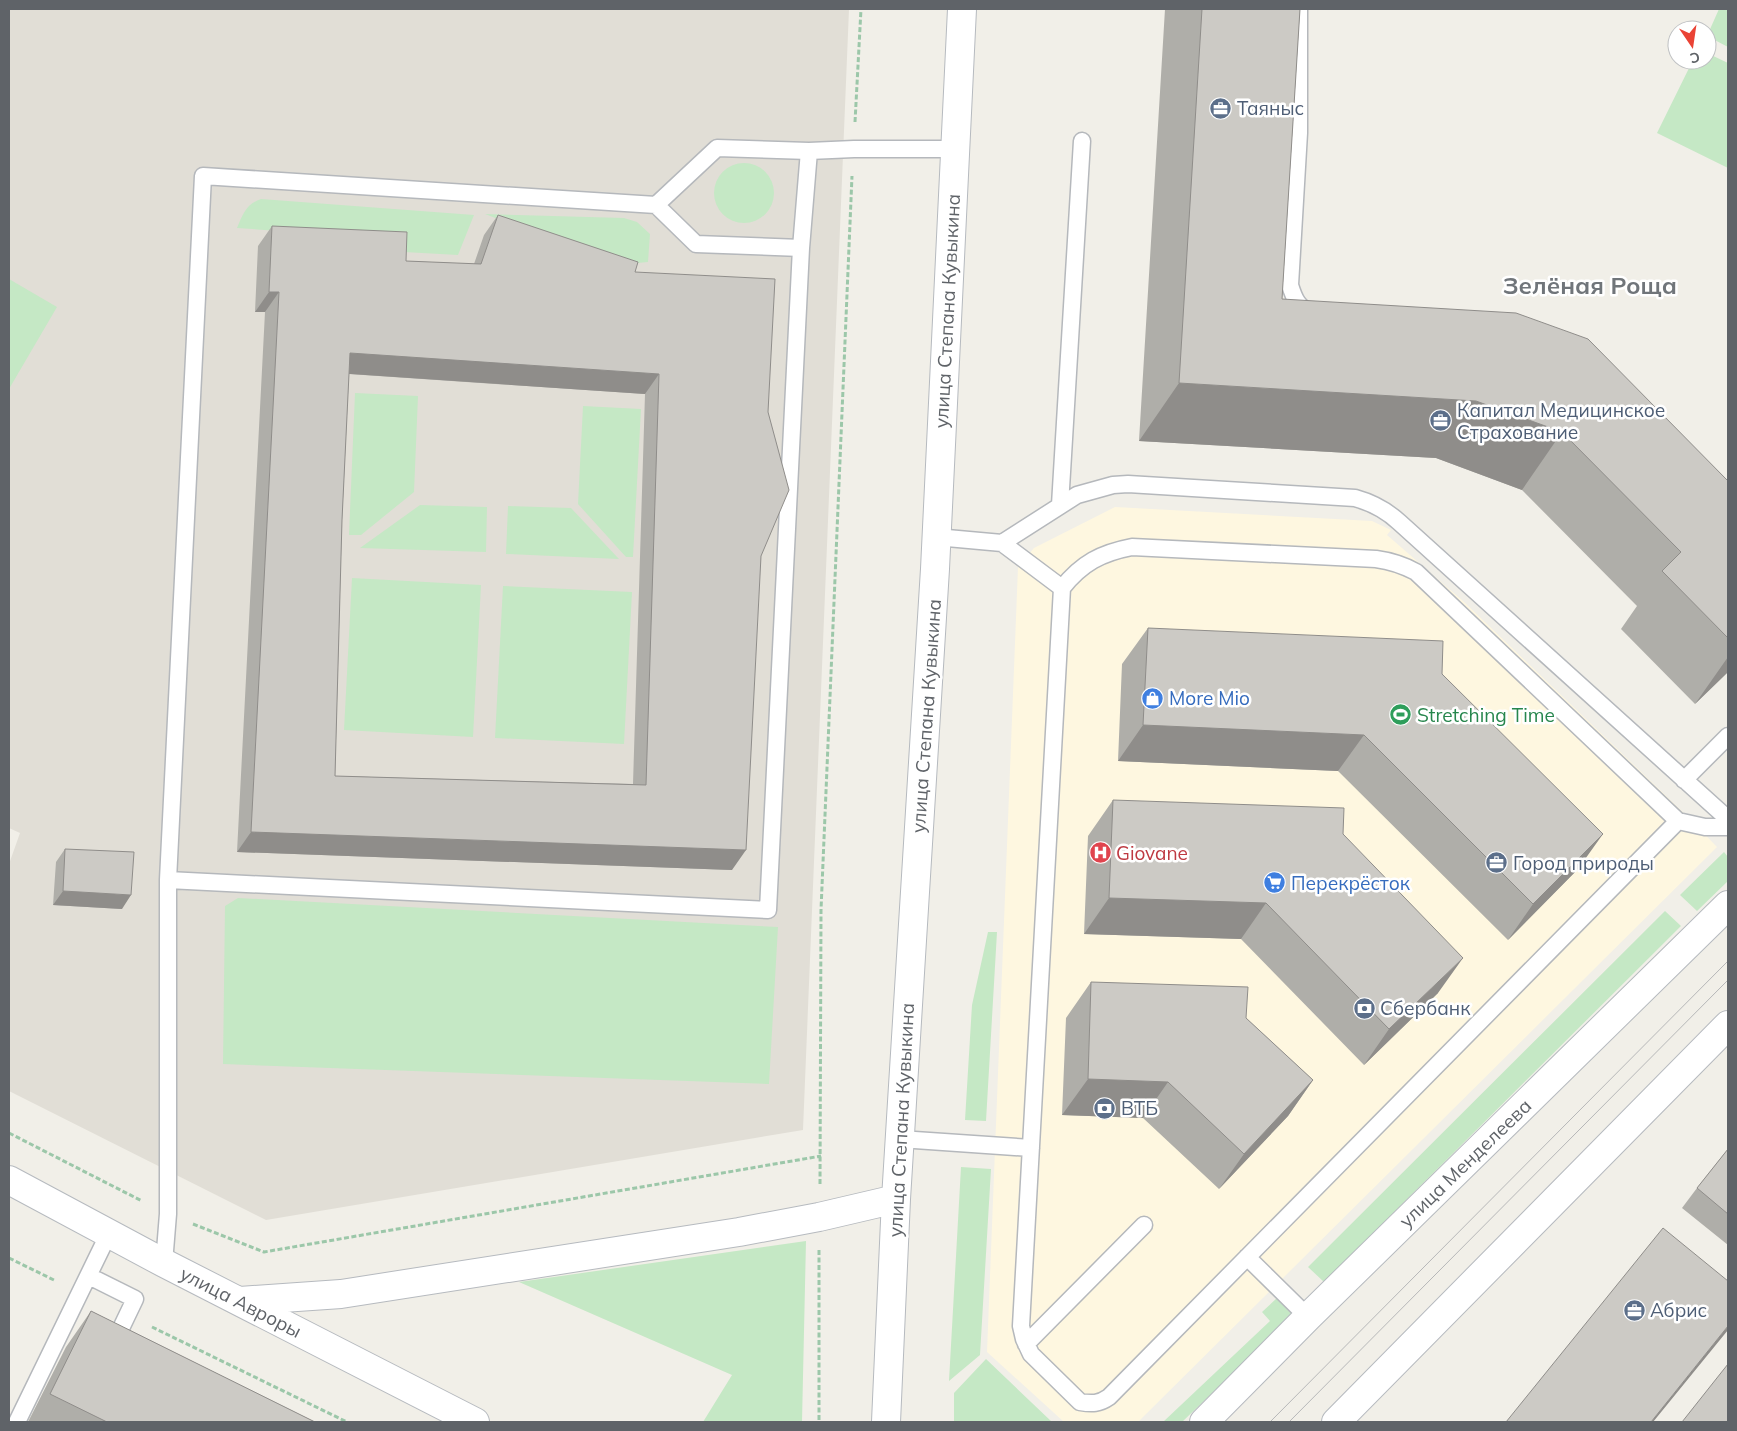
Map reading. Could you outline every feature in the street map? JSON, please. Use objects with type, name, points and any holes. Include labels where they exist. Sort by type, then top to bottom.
[{"type":"main road","name":"улица Степана Кувыкина","points":[[886,1422],[896,1199],[936,537],[962,9]]},
{"type":"main road","name":"улица Менделеева","points":[[1204,1422],[1308,1317],[1728,905]]},
{"type":"main road","points":[[1336,1422],[1728,1025]]},
{"type":"main road","name":"улица Авроры","points":[[9,1180],[164,1263],[475,1422]]},
{"type":"main road","points":[[240,1301],[341,1294],[739,1232],[819,1217],[896,1199]]},
{"type":"lane","points":[[1298,9],[1300,133],[1290,285],[1294,298],[1300,306],[1308,312],[1327,315]]},
{"type":"lane","points":[[1060,505],[1082,140]]},
{"type":"lane","points":[[656,205],[717,148],[809,151],[954,149]]},
{"type":"lane","points":[[168,880],[768,910],[801,248],[809,151]]},
{"type":"lane","points":[[164,1263],[168,1214],[168,880],[203,176],[656,205],[696,244],[801,248]]},
{"type":"lane","points":[[1002,543],[1077,496],[1113,485],[1128,484],[1355,498],[1378,506],[1400,522],[1728,819]]},
{"type":"lane","points":[[936,537],[1002,543],[1062,588]]},
{"type":"lane","points":[[1678,821],[1103,1402],[1091,1404],[1080,1402],[1031,1354],[1021,1326],[1062,588],[1086,563],[1116,550],[1132,547],[1376,559],[1398,563],[1416,572],[1678,821],[1705,827],[1728,827]]},
{"type":"lane","points":[[1684,780],[1728,736]]},
{"type":"lane","points":[[900,1139],[1031,1148]]},
{"type":"lane","points":[[1026,1344],[1144,1225]]},
{"type":"lane","points":[[17,1422],[109,1232]]},
{"type":"lane","points":[[1247,1257],[1308,1317]]},
{"type":"lane","points":[[89,1276],[135,1299],[126,1314],[108,1355]]},
{"type":"path","points":[[819,1422],[821,910],[861,9]]},
{"type":"path","points":[[9,1133],[168,1214],[264,1252],[821,1156]]},
{"type":"path","points":[[9,1258],[81,1293]]},
{"type":"path","points":[[126,1314],[347,1422]]},
{"type":"shaded area","points":[[9,9],[849,9],[803,1130],[266,1220],[9,1091],[9,864],[20,833],[9,828]]},
{"type":"shaded area","points":[[1115,507],[1372,521],[1391,530],[1387,535],[1463,601],[1717,847],[1138,1422],[1064,1422],[987,1352],[1018,567],[1034,548]]},
{"type":"green space","points":[[1719,9],[1728,9],[1728,47],[1717,41],[1717,20],[1714,20]]},
{"type":"green space","points":[[1717,58],[1728,63],[1728,168],[1657,133],[1688,70],[1717,70]]},
{"type":"green space","points":[[738,163],[750,163],[766,171],[772,181],[774,193],[772,205],[766,215],[750,223],[738,223],[722,215],[714,199],[714,187],[722,171]]},
{"type":"green space","points":[[261,199],[474,215],[458,255],[404,252],[405,240],[237,228],[248,207]]},
{"type":"green space","points":[[485,214],[624,218],[637,222],[650,234],[648,262],[617,265]]},
{"type":"green space","points":[[9,279],[57,307],[9,389]]},
{"type":"green space","points":[[355,393],[418,396],[414,492],[361,535],[349,535]]},
{"type":"green space","points":[[583,406],[641,409],[633,557],[626,557],[578,504]]},
{"type":"green space","points":[[420,505],[487,507],[486,552],[360,548]]},
{"type":"green space","points":[[508,506],[571,508],[619,559],[506,554]]},
{"type":"green space","points":[[352,578],[481,585],[473,737],[344,730]]},
{"type":"green space","points":[[503,586],[632,592],[624,744],[495,738]]},
{"type":"green space","points":[[1724,852],[1728,857],[1728,881],[1697,911],[1680,895]]},
{"type":"green space","points":[[238,898],[778,927],[769,1084],[223,1064],[225,906]]},
{"type":"green space","points":[[1665,911],[1681,926],[1324,1282],[1308,1267]]},
{"type":"green space","points":[[988,932],[997,932],[986,1121],[965,1120],[972,1005]]},
{"type":"green space","points":[[961,1167],[991,1169],[980,1355],[949,1381]]},
{"type":"green space","points":[[806,1241],[802,1422],[703,1422],[732,1375],[519,1282]]},
{"type":"green space","points":[[1277,1298],[1293,1315],[1182,1422],[1163,1422],[1270,1321],[1262,1312]]},
{"type":"green space","points":[[986,1359],[1052,1422],[954,1422],[954,1393]]},
{"type":"building","points":[[1202,9],[1300,9],[1282,299],[1516,313],[1588,339],[1728,481],[1728,638],[1662,571],[1681,552],[1562,432],[1476,401],[1179,383]]},
{"type":"building","points":[[498,215],[638,262],[635,272],[775,279],[768,412],[789,490],[761,556],[746,850],[251,832],[279,292],[269,292],[272,226],[407,232],[406,261],[481,264]],"holes":[[[350,353],[659,374],[646,785],[335,776],[342,520]]]},
{"type":"building","points":[[1148,628],[1443,641],[1442,674],[1603,834],[1533,904],[1364,735],[1143,725]]},
{"type":"building","points":[[1113,800],[1344,808],[1343,834],[1463,958],[1389,1029],[1266,903],[1109,898]]},
{"type":"building","points":[[65,849],[134,852],[131,895],[63,891]]},
{"type":"building","points":[[1091,982],[1248,987],[1246,1018],[1313,1080],[1244,1154],[1168,1082],[1088,1079]]},
{"type":"building","points":[[1728,1149],[1728,1214],[1697,1188]]},
{"type":"building","points":[[1663,1228],[1728,1281],[1728,1326],[1651,1422],[1506,1422]]},
{"type":"building","points":[[91,1311],[315,1422],[107,1422],[50,1394]]},
{"type":"building","points":[[1728,1364],[1728,1422],[1682,1422]]},
{"type":"tram line","points":[[1270,1422],[1728,961]]},
{"type":"tram line","points":[[1289,1422],[1728,980]]},
{"type":"place","name":"Таяныс","points":[[1221,108]]},
{"type":"place","name":"Капитал Медицинское Страхование","points":[[1441,421]]},
{"type":"place","name":"More Mio","points":[[1153,698]]},
{"type":"place","name":"Stretching Time","points":[[1401,715]]},
{"type":"place","name":"Giovane","points":[[1100,853]]},
{"type":"place","name":"Город природы","points":[[1497,863]]},
{"type":"place","name":"Перекрёсток","points":[[1275,883]]},
{"type":"place","name":"Сбербанк","points":[[1364,1008]]},
{"type":"place","name":"ВТБ","points":[[1105,1108]]},
{"type":"place","name":"Абрис","points":[[1634,1310]]},
{"type":"district","name":"Зелёная Роща","points":[[1590,285]]}]
